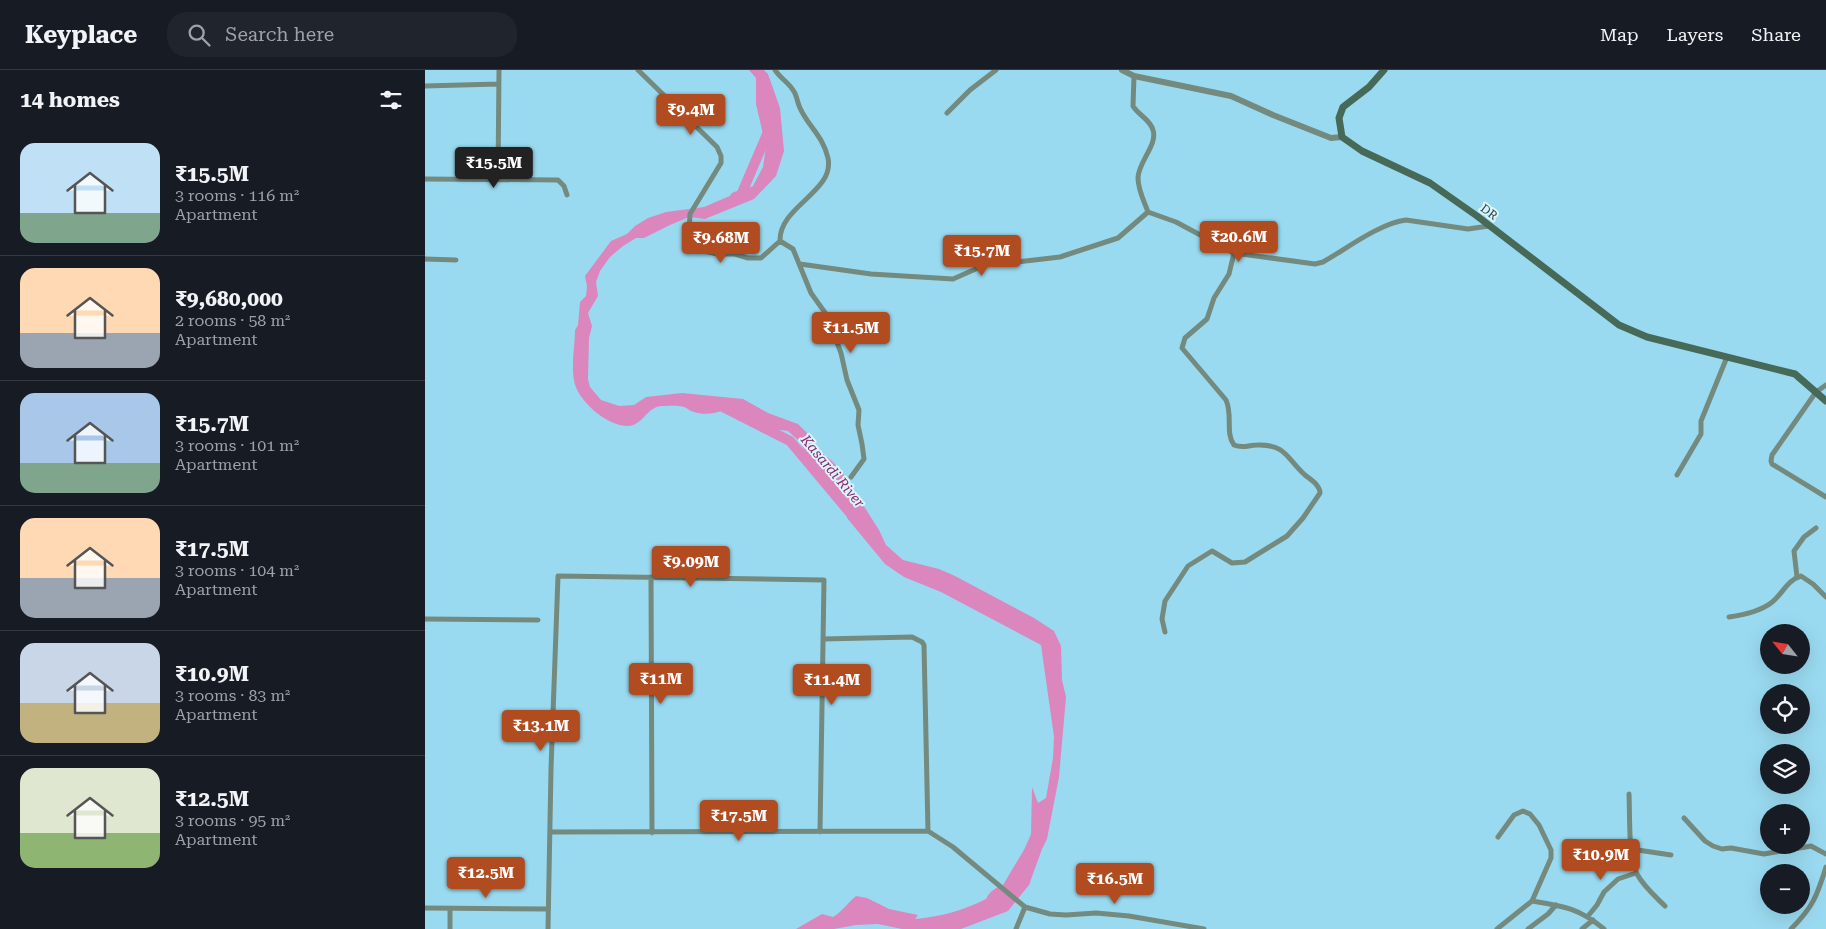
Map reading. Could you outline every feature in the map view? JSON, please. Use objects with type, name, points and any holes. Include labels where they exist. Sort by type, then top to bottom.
[{"type":"main road","points":[[1342,137],[1339,118],[1343,107],[1369,86],[1384,70]]},
{"type":"main road","name":"DR","points":[[1342,137],[1362,151],[1430,184],[1489,226],[1619,325],[1647,337],[1795,374],[1826,401]]},
{"type":"street","points":[[498,179],[499,70]]},
{"type":"street","points":[[638,70],[717,147],[721,156],[721,163],[690,214],[689,232],[693,243],[703,252],[735,254],[748,258],[761,258],[780,241],[780,234],[785,221],[818,186],[826,173],[828,165],[821,138],[799,107],[793,90],[775,70]]},
{"type":"street","points":[[947,113],[970,90],[996,70]]},
{"type":"street","name":"DR","points":[[1122,70],[1134,76],[1231,96],[1331,138],[1342,137]]},
{"type":"street","points":[[1134,76],[1133,106],[1154,131],[1154,139],[1138,179],[1140,192],[1148,212],[1176,222],[1234,252],[1315,264],[1323,262],[1397,221],[1406,220],[1468,229],[1489,226]]},
{"type":"street","points":[[425,86],[499,84]]},
{"type":"street","points":[[425,179],[558,180],[564,186],[567,195]]},
{"type":"street","points":[[800,264],[871,274],[953,280],[987,264],[1060,257],[1118,238],[1148,212]]},
{"type":"street","points":[[780,241],[793,249],[811,293],[826,314],[841,353],[847,380],[859,410],[858,425],[863,444],[864,459],[851,477]]},
{"type":"street","points":[[1165,632],[1162,619],[1165,601],[1188,566],[1212,551],[1232,563],[1245,562],[1287,536],[1303,518],[1320,493],[1320,488],[1296,467],[1289,455],[1283,450],[1259,445],[1247,448],[1234,445],[1231,441],[1229,407],[1226,400],[1182,348],[1185,338],[1207,318],[1215,298],[1229,274],[1234,252]]},
{"type":"street","points":[[425,259],[456,260]]},
{"type":"street","points":[[1677,476],[1701,434],[1701,421],[1727,357]]},
{"type":"street","points":[[1826,385],[1816,392],[1772,455],[1771,461],[1772,464],[1826,497]]},
{"type":"street","points":[[1797,577],[1794,550],[1804,537],[1816,528]]},
{"type":"street","points":[[548,929],[551,769],[558,576],[824,580],[820,832]]},
{"type":"street","points":[[1729,617],[1745,615],[1771,603],[1794,578],[1801,576],[1813,584],[1826,597]]},
{"type":"street","points":[[651,577],[652,833]]},
{"type":"street","points":[[425,619],[538,620]]},
{"type":"street","points":[[823,639],[912,637],[923,642],[928,831]]},
{"type":"street","points":[[1629,794],[1631,849],[1636,873],[1648,890],[1665,906]]},
{"type":"street","points":[[1497,929],[1532,901],[1551,858],[1551,850],[1539,825],[1530,814],[1523,811],[1514,815],[1498,837]]},
{"type":"street","points":[[1684,818],[1705,841],[1722,849],[1731,848],[1764,854],[1811,846],[1826,854]]},
{"type":"street","points":[[551,832],[928,831],[953,846],[1025,907],[1050,914],[1096,913],[1129,916],[1204,929]]},
{"type":"street","points":[[1631,849],[1671,855]]},
{"type":"street","points":[[1791,929],[1810,909],[1817,897],[1826,867]]},
{"type":"street","points":[[1588,916],[1604,892],[1618,879],[1636,873]]},
{"type":"street","points":[[1532,901],[1556,905],[1588,916],[1603,929]]},
{"type":"street","points":[[1528,929],[1548,914],[1556,905]]},
{"type":"street","points":[[1016,929],[1025,907]]},
{"type":"street","points":[[425,908],[548,909]]},
{"type":"street","points":[[449,929],[450,908]]},
{"type":"street","points":[[1582,929],[1593,920]]},
{"type":"water","points":[[749,70],[764,70],[768,74],[780,108],[784,151],[776,176],[754,199],[705,219],[689,217],[644,238],[636,238],[610,257],[600,271],[596,282],[598,296],[588,313],[592,326],[589,338],[588,379],[590,387],[601,400],[619,406],[634,405],[646,397],[682,393],[743,399],[768,413],[798,424],[814,440],[818,450],[832,461],[844,475],[879,530],[886,545],[903,560],[939,569],[955,576],[1034,618],[1054,631],[1061,646],[1062,680],[1066,697],[1059,777],[1047,839],[1029,885],[1008,911],[961,929],[902,929],[878,924],[834,929],[796,929],[822,914],[833,917],[856,896],[867,898],[889,909],[918,915],[915,919],[943,915],[969,906],[986,899],[993,890],[1003,885],[1031,834],[1032,787],[1038,803],[1046,798],[1053,758],[1054,737],[1041,645],[941,592],[904,577],[885,564],[847,518],[847,508],[837,490],[810,462],[800,442],[788,431],[765,428],[748,422],[738,414],[724,410],[701,414],[676,406],[656,407],[634,425],[621,425],[603,417],[587,404],[576,388],[574,380],[575,330],[578,325],[580,302],[586,296],[585,276],[611,241],[627,234],[635,226],[648,218],[666,212],[704,207],[753,186],[763,167],[766,147],[756,104],[756,78]]},
{"type":"waterway","name":"Kasardi River","points":[[735,197],[741,195],[768,132]]},
{"type":"waterway","name":"Kasardi River","points":[[723,407],[790,441],[856,520]]}]
